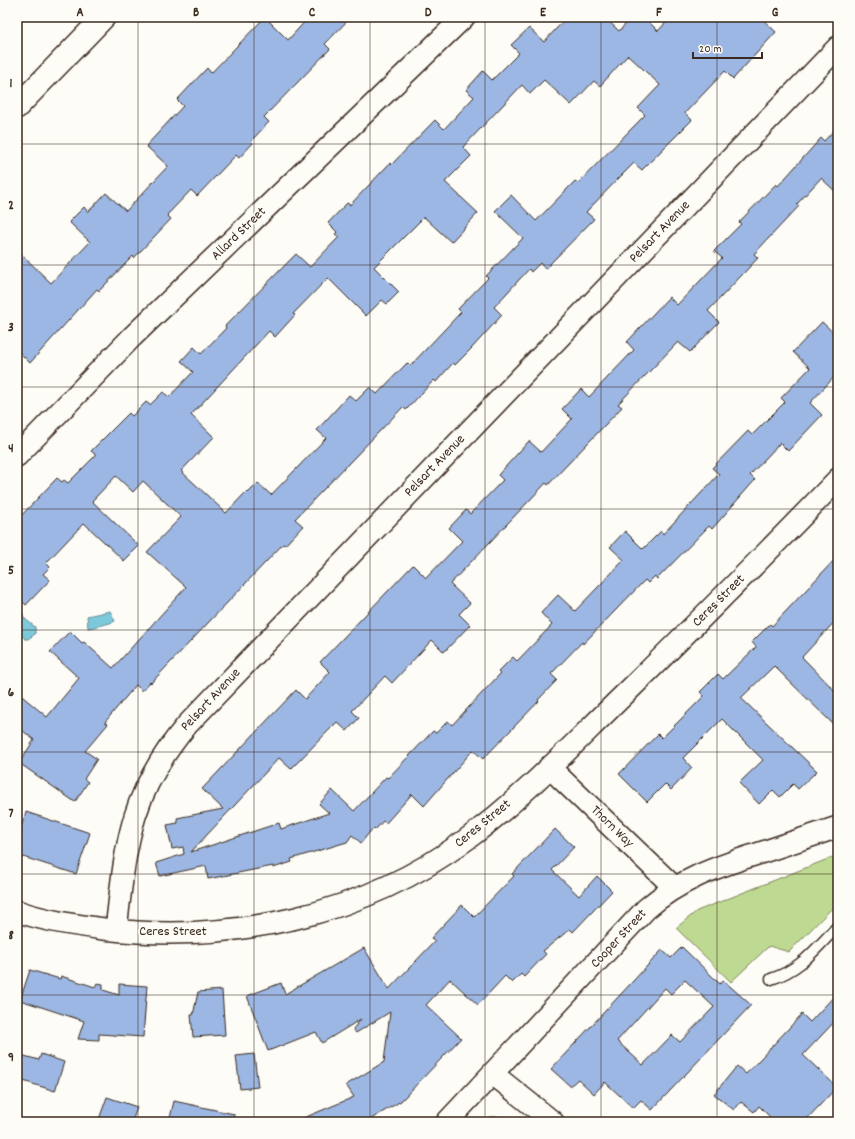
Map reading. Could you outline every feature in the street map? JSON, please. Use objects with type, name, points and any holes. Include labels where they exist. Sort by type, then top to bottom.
[{"type":"main road","points":[[17,107],[104,17]]},
{"type":"street","name":"Allard Street","points":[[17,456],[132,337],[464,17]]},
{"type":"street","name":"Pelsart Avenue","points":[[116,930],[125,855],[130,830],[138,803],[150,777],[168,747],[187,725],[838,47]]},
{"type":"street","name":"Ceres Street","points":[[17,911],[69,925],[148,934],[212,932],[271,924],[319,913],[372,894],[407,876],[461,844],[506,807],[738,583],[838,479]]},
{"type":"street","name":"Thorn Way","points":[[549,767],[674,887]]},
{"type":"street","name":"Cooper Street","points":[[448,1122],[646,909],[674,887],[709,870],[838,827]]},
{"type":"street","points":[[493,1074],[553,1122]]},
{"type":"lane","points":[[772,979],[787,974],[798,967],[838,926]]},
{"type":"green space","points":[[838,855],[838,902],[789,952],[769,946],[731,982],[676,928],[697,911]]},
{"type":"green space","points":[[489,1117],[508,1117],[515,1122],[484,1122]]},
{"type":"water","points":[[17,611],[22,613],[25,619],[35,627],[35,634],[28,639],[25,639],[17,630]]},
{"type":"water","points":[[110,611],[115,621],[88,628],[87,616]]},
{"type":"building","points":[[265,17],[288,40],[309,17],[351,17],[325,44],[330,49],[264,117],[269,122],[251,141],[253,143],[239,158],[236,155],[197,196],[191,190],[167,215],[171,219],[134,258],[133,256],[99,291],[97,289],[30,363],[17,350],[17,250],[51,283],[90,242],[69,222],[84,207],[88,212],[106,193],[126,211],[168,166],[146,146],[183,106],[177,100],[207,68],[211,73]]},
{"type":"building","points":[[567,17],[604,17],[619,31],[632,17],[644,17],[658,31],[671,17],[760,17],[776,32],[733,79],[725,71],[685,113],[692,120],[642,170],[634,163],[618,179],[586,212],[594,219],[545,269],[540,263],[531,272],[529,269],[494,307],[502,315],[471,349],[455,365],[453,363],[436,382],[434,380],[406,410],[403,407],[295,519],[303,526],[285,545],[283,544],[151,683],[150,682],[142,691],[136,685],[105,722],[108,724],[85,751],[97,759],[84,779],[88,782],[75,802],[19,763],[34,740],[17,726],[17,692],[47,717],[79,678],[50,652],[70,631],[82,643],[84,642],[113,668],[186,587],[147,552],[181,517],[143,481],[133,492],[116,476],[92,501],[139,546],[124,561],[84,523],[46,563],[50,567],[43,574],[50,580],[26,605],[17,596],[17,520],[57,478],[62,482],[64,480],[68,483],[96,455],[91,451],[129,413],[132,416],[146,402],[150,405],[163,392],[169,397],[193,372],[181,361],[194,347],[201,354],[226,328],[225,326],[296,254],[310,267],[339,237],[335,234],[337,232],[328,223],[347,203],[350,205],[390,163],[391,165],[435,120],[444,129],[474,97],[466,90],[483,71],[492,80],[519,53],[511,45],[529,28],[544,42]],"holes":[[[628,55],[660,85],[638,108],[645,115],[578,183],[575,181],[536,221],[511,195],[495,211],[523,238],[486,276],[488,278],[458,309],[461,312],[410,366],[407,363],[377,394],[370,387],[356,401],[349,395],[317,430],[326,438],[271,495],[258,483],[248,493],[247,491],[226,513],[181,471],[214,437],[191,415],[269,331],[275,337],[295,315],[293,314],[328,278],[366,316],[382,300],[387,304],[399,292],[374,267],[424,217],[451,242],[478,213],[445,182],[471,156],[463,147],[522,85],[530,94],[544,80],[571,105],[594,81],[600,86]]]},
{"type":"building","points":[[838,126],[838,194],[821,178],[797,204],[799,206],[754,254],[758,258],[708,311],[719,322],[690,352],[678,342],[618,404],[622,407],[548,485],[546,483],[450,584],[470,603],[459,614],[470,625],[444,652],[432,640],[392,683],[385,676],[352,711],[359,718],[347,731],[337,722],[291,769],[279,758],[191,852],[279,823],[281,829],[329,813],[319,804],[332,790],[354,811],[433,731],[436,733],[448,721],[452,725],[500,674],[498,672],[513,657],[517,661],[552,625],[541,613],[558,595],[575,611],[624,560],[610,547],[625,531],[643,549],[661,531],[663,534],[719,474],[712,468],[748,431],[752,435],[785,402],[781,398],[810,368],[793,352],[822,322],[838,337],[838,373],[810,403],[822,415],[788,451],[780,443],[750,475],[755,480],[712,529],[709,526],[657,579],[655,576],[648,583],[645,580],[583,644],[582,642],[551,674],[557,680],[538,700],[539,701],[483,759],[473,750],[424,806],[412,794],[386,823],[383,821],[375,830],[373,828],[361,843],[352,835],[347,842],[291,859],[292,862],[273,868],[273,866],[208,879],[206,866],[160,876],[156,863],[184,854],[183,847],[172,849],[167,825],[178,823],[177,818],[223,809],[202,789],[296,690],[305,699],[330,672],[320,662],[413,565],[426,578],[462,541],[449,528],[466,510],[470,514],[503,480],[498,475],[529,441],[541,452],[572,419],[562,409],[581,389],[589,397],[634,350],[627,342],[669,297],[677,305],[722,258],[714,251],[741,224],[739,222],[776,184],[778,186],[821,138],[824,141]]},
{"type":"building","points":[[838,556],[838,618],[802,657],[838,694],[838,729],[774,666],[741,698],[817,771],[798,789],[793,784],[780,797],[773,790],[759,804],[739,783],[763,760],[722,719],[683,758],[692,768],[671,790],[665,784],[647,802],[619,774],[658,734],[662,738],[704,696],[700,692],[718,674],[723,679],[756,647],[752,642],[770,624],[772,626]]},
{"type":"building","points":[[26,812],[90,833],[76,874],[17,855],[17,825],[21,827]]},
{"type":"building","points":[[555,829],[574,847],[552,870],[579,896],[597,876],[612,891],[573,932],[570,929],[543,951],[546,954],[524,977],[521,974],[512,983],[505,976],[478,1005],[450,979],[426,1005],[461,1038],[401,1101],[366,1122],[294,1122],[354,1097],[346,1085],[384,1062],[390,1012],[356,1033],[353,1029],[361,1019],[322,1043],[316,1032],[268,1051],[247,996],[281,983],[285,994],[364,948],[389,989],[435,941],[431,938],[462,905],[474,917],[514,876],[512,874]]},
{"type":"building","points":[[682,947],[720,984],[723,980],[751,1005],[652,1110],[641,1100],[633,1108],[605,1082],[594,1094],[578,1079],[570,1086],[551,1069],[662,950],[671,958]],"holes":[[[685,980],[714,1007],[680,1042],[672,1035],[643,1065],[617,1041],[665,988],[671,994]]]},
{"type":"building","points":[[30,970],[60,979],[61,976],[95,987],[97,983],[103,984],[103,990],[119,995],[119,984],[147,986],[143,1037],[99,1034],[99,1040],[78,1039],[84,1021],[20,1000]]},
{"type":"building","points":[[222,990],[225,1035],[193,1037],[191,1015],[193,1015],[198,992]]},
{"type":"building","points":[[838,992],[838,1018],[803,1055],[837,1087],[804,1122],[775,1122],[759,1106],[754,1112],[741,1102],[734,1110],[714,1094],[737,1066],[746,1074],[802,1014],[810,1022]]},
{"type":"building","points":[[17,1054],[39,1060],[41,1054],[64,1062],[55,1091],[17,1079]]},
{"type":"building","points":[[254,1054],[258,1087],[240,1089],[236,1056]]},
{"type":"building","points":[[107,1097],[137,1107],[132,1122],[98,1122]]},
{"type":"building","points":[[174,1101],[234,1114],[233,1122],[169,1122]]}]
